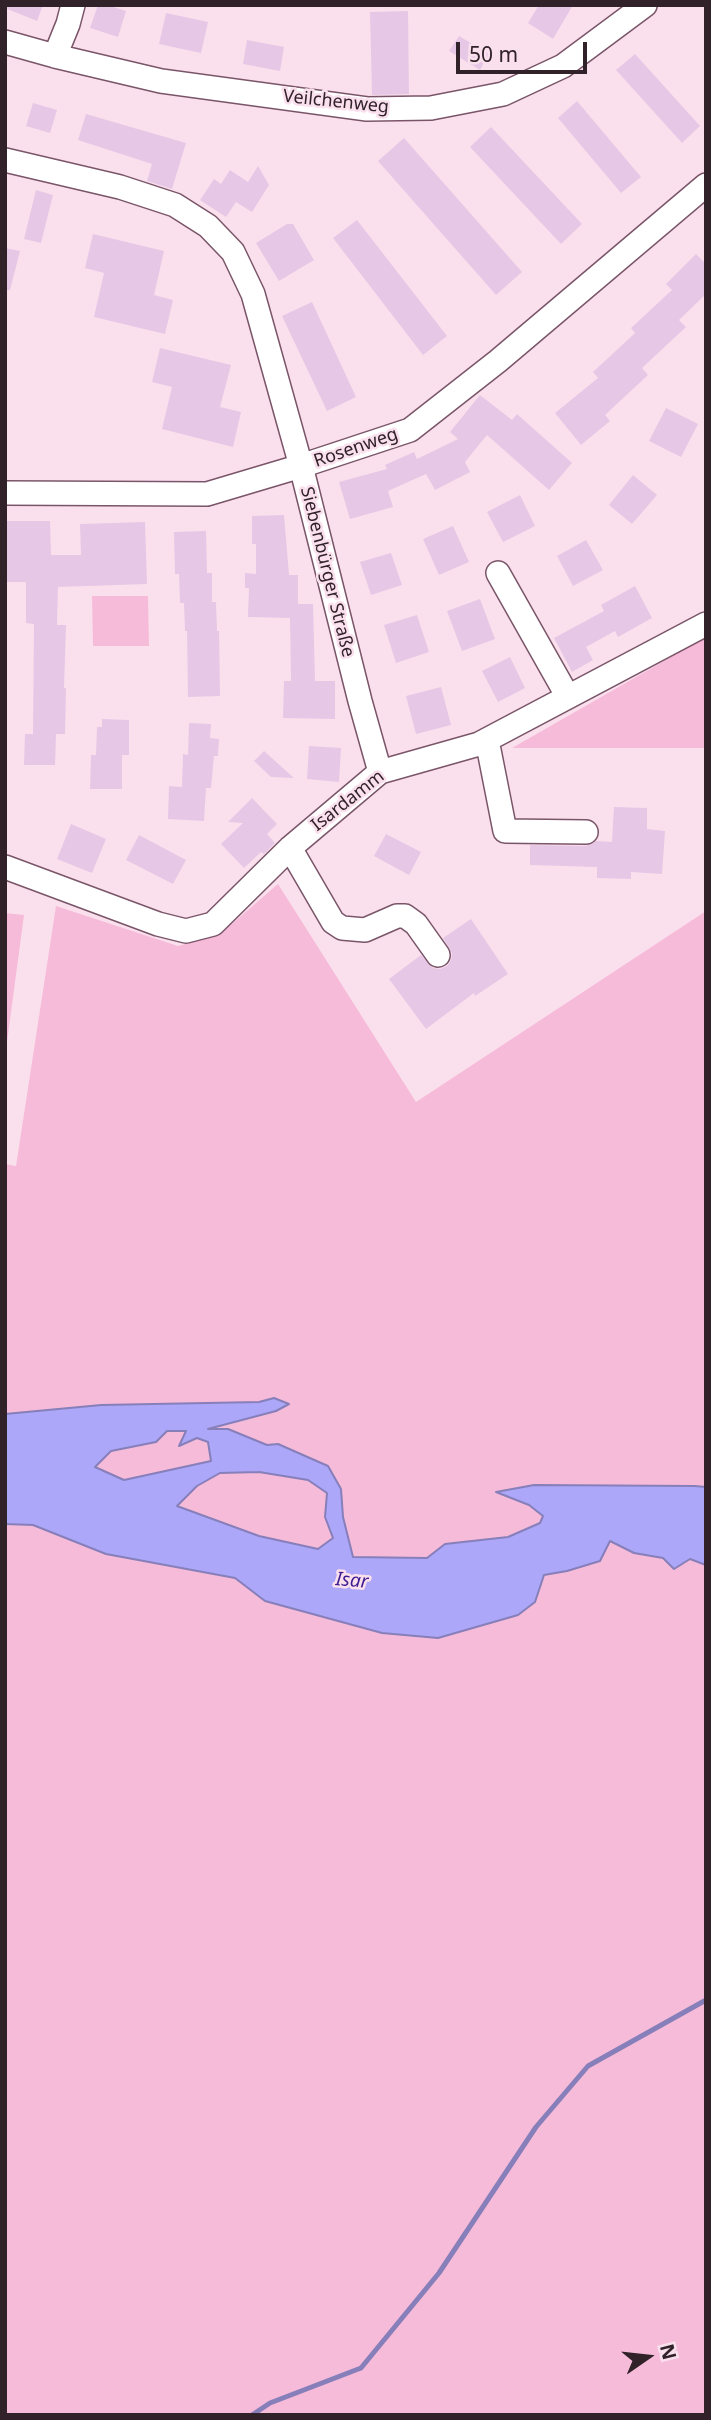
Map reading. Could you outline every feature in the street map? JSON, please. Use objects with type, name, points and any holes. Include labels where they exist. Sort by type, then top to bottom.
[{"type":"street","points":[[55,56],[73,5]]},
{"type":"street","name":"Veilchenweg","points":[[5,42],[160,81],[368,109],[431,108],[503,94],[563,66],[645,5]]},
{"type":"street","name":"Siebenbürger Straße","points":[[5,160],[120,187],[175,205],[208,226],[233,252],[253,294],[301,466],[380,772]]},
{"type":"street","name":"Rosenweg","points":[[5,493],[207,494],[410,430],[498,361],[706,185]]},
{"type":"street","points":[[498,573],[568,697]]},
{"type":"street","name":"Isardamm","points":[[5,867],[158,924],[186,931],[212,924],[290,848],[380,772],[487,740],[706,624]]},
{"type":"street","points":[[487,740],[505,831],[586,832]]},
{"type":"street","points":[[290,848],[333,922],[342,929],[365,930],[397,916],[405,916],[416,924],[438,956]]},
{"type":"shaded area","points":[[92,596],[148,596],[149,646],[93,646]]},
{"type":"shaded area","points":[[706,637],[706,748],[512,748]]},
{"type":"shaded area","points":[[278,884],[416,1102],[706,911],[706,2415],[5,2415],[5,1426],[175,1404],[101,1405],[5,1414],[5,1164],[16,1166],[56,906],[178,946],[219,935]]},
{"type":"shaded area","points":[[5,913],[24,915],[5,1057]]},
{"type":"water","name":"Isar","points":[[274,1398],[289,1404],[276,1411],[208,1429],[228,1429],[267,1445],[278,1444],[328,1466],[341,1489],[343,1517],[353,1557],[427,1558],[445,1544],[508,1537],[540,1523],[543,1516],[529,1505],[496,1492],[534,1485],[695,1486],[706,1487],[706,1565],[690,1559],[674,1569],[663,1558],[634,1553],[610,1541],[600,1561],[544,1575],[535,1602],[518,1615],[438,1638],[382,1633],[265,1601],[235,1578],[106,1554],[33,1525],[5,1524],[5,1414],[101,1405],[259,1402]],"holes":[[[167,1431],[186,1431],[179,1446],[197,1438],[208,1442],[211,1461],[124,1480],[95,1467],[111,1451],[156,1442]],[[259,1472],[308,1480],[327,1493],[325,1517],[333,1538],[318,1549],[259,1536],[177,1506],[197,1486],[220,1473]]]},
{"type":"building","points":[[5,5],[43,5],[37,21],[5,8]]},
{"type":"building","points":[[98,5],[126,11],[118,37],[90,28]]},
{"type":"building","points":[[539,5],[573,5],[553,39],[528,23]]},
{"type":"building","points":[[408,11],[409,94],[372,95],[370,12]]},
{"type":"building","points":[[166,13],[208,22],[201,53],[159,44]]},
{"type":"building","points":[[459,36],[489,54],[480,70],[449,51]]},
{"type":"building","points":[[247,40],[284,47],[280,71],[243,64]]},
{"type":"building","points":[[635,54],[700,126],[682,143],[616,70]]},
{"type":"building","points":[[577,101],[641,177],[621,193],[558,118]]},
{"type":"building","points":[[33,103],[57,110],[50,133],[26,126]]},
{"type":"building","points":[[86,114],[186,143],[172,189],[147,181],[152,164],[78,140]]},
{"type":"building","points":[[491,127],[582,224],[561,244],[470,147]]},
{"type":"building","points":[[404,138],[522,272],[496,295],[378,161]]},
{"type":"building","points":[[258,166],[269,185],[252,212],[236,202],[226,217],[200,200],[214,179],[221,184],[230,170],[248,182]]},
{"type":"building","points":[[36,190],[53,195],[41,243],[24,239]]},
{"type":"building","points":[[357,220],[447,336],[423,355],[333,238]]},
{"type":"building","points":[[287,224],[293,224],[314,260],[279,281],[256,243]]},
{"type":"building","points":[[93,234],[164,251],[154,295],[173,300],[165,334],[94,317],[104,273],[85,268]]},
{"type":"building","points":[[5,248],[20,251],[10,290],[5,290]]},
{"type":"building","points":[[696,254],[706,264],[706,294],[679,320],[686,327],[642,368],[648,375],[605,415],[610,421],[581,445],[555,413],[598,378],[593,372],[635,333],[631,328],[672,290],[666,284]]},
{"type":"building","points":[[312,302],[356,397],[327,411],[282,316]]},
{"type":"building","points":[[160,348],[231,365],[220,407],[241,412],[233,447],[162,429],[172,387],[152,382]]},
{"type":"building","points":[[480,395],[512,420],[517,414],[572,463],[549,490],[487,435],[465,462],[470,472],[435,490],[426,474],[388,491],[393,507],[350,519],[339,482],[387,469],[385,465],[414,452],[417,459],[458,439],[450,432]]},
{"type":"building","points":[[666,408],[698,424],[681,457],[649,441]]},
{"type":"building","points":[[633,475],[657,495],[632,524],[609,505]]},
{"type":"building","points":[[520,495],[535,526],[503,542],[487,512]]},
{"type":"building","points":[[284,515],[289,575],[298,575],[298,604],[313,604],[315,681],[335,681],[335,719],[283,718],[284,681],[291,681],[290,618],[248,617],[249,588],[245,588],[245,573],[256,574],[252,516]]},
{"type":"building","points":[[5,521],[50,521],[51,555],[81,555],[80,524],[145,522],[147,584],[58,587],[57,625],[66,625],[66,688],[65,734],[56,734],[55,765],[24,765],[25,734],[33,734],[34,624],[26,623],[26,582],[5,582]]},
{"type":"building","points":[[453,526],[469,562],[439,575],[423,539]]},
{"type":"building","points":[[206,531],[207,573],[212,573],[212,602],[216,602],[219,631],[220,696],[188,697],[187,631],[184,603],[180,603],[179,574],[175,574],[174,532]]},
{"type":"building","points":[[586,540],[603,570],[573,586],[557,556]]},
{"type":"building","points":[[391,553],[402,585],[371,595],[360,562]]},
{"type":"building","points":[[635,586],[652,618],[618,637],[615,631],[586,647],[593,660],[572,672],[554,638],[604,611],[601,605]]},
{"type":"building","points":[[480,599],[495,639],[462,651],[447,611]]},
{"type":"building","points":[[417,615],[429,652],[396,663],[384,625]]},
{"type":"building","points":[[510,657],[525,688],[498,702],[482,671]]},
{"type":"building","points":[[441,687],[451,725],[416,734],[406,696]]},
{"type":"building","points":[[102,719],[129,720],[129,755],[122,755],[122,789],[90,789],[91,755],[96,755],[97,727],[102,727]]},
{"type":"building","points":[[189,723],[211,724],[210,738],[219,739],[218,756],[214,756],[211,788],[206,788],[204,821],[168,819],[169,786],[182,787],[183,754],[188,755]]},
{"type":"building","points":[[309,746],[341,748],[339,782],[307,779]]},
{"type":"building","points":[[264,751],[294,778],[271,777],[254,761]]},
{"type":"building","points":[[252,798],[277,824],[267,834],[275,843],[244,868],[221,844],[243,823],[228,822]]},
{"type":"building","points":[[614,807],[647,808],[647,829],[665,831],[662,874],[631,872],[631,879],[597,878],[597,867],[530,865],[530,845],[586,846],[596,841],[612,842]]},
{"type":"building","points":[[71,824],[106,839],[92,873],[57,859]]},
{"type":"building","points":[[386,834],[421,852],[409,875],[374,856]]},
{"type":"building","points":[[139,835],[186,860],[173,884],[126,860]]},
{"type":"building","points":[[471,919],[508,974],[475,996],[474,993],[426,1029],[389,979],[421,955],[433,968],[447,966],[452,953],[443,938]]},
{"type":"waterway","points":[[252,2415],[270,2403],[361,2368],[439,2273],[536,2127],[588,2066],[706,2000]]}]
